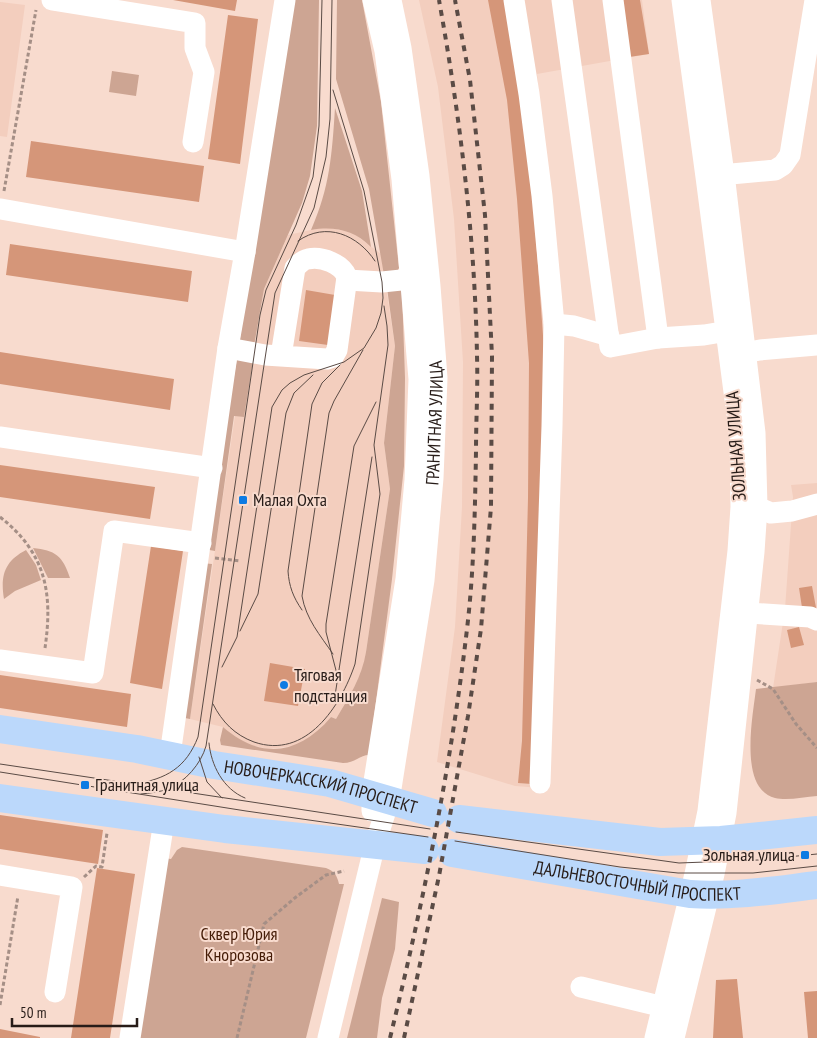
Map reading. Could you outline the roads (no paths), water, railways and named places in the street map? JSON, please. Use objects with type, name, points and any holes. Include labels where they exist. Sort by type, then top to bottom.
[{"type":"main road","name":"НОВОЧЕРКАССКИЙ ПРОСПЕКТ","points":[[0,729],[137,749],[214,765],[330,783],[433,813]]},
{"type":"main road","points":[[0,798],[164,821],[425,850]]},
{"type":"main road","points":[[462,819],[660,842],[712,840],[817,830]]},
{"type":"main road","name":"ДАЛЬНЕВОСТОЧНЫЙ ПРОСПЕКТ","points":[[455,854],[699,894],[745,894],[817,885]]},
{"type":"street","points":[[170,755],[205,550],[212,468],[228,348],[245,252],[284,0]]},
{"type":"street","name":"ГРАНИТНАЯ УЛИЦА","points":[[328,1038],[375,844],[406,579],[415,480],[419,379],[411,279],[402,179],[385,51],[373,0]]},
{"type":"street","name":"ГРАНИТНАЯ УЛИЦА","points":[[380,797],[424,580],[433,478],[436,378],[430,286],[419,176],[401,48],[390,0]]},
{"type":"street","points":[[514,0],[529,94],[542,196],[554,324],[540,783]]},
{"type":"street","points":[[562,0],[610,347],[658,338],[734,330]]},
{"type":"street","points":[[613,0],[658,338]]},
{"type":"street","name":"ЗОЛЬНАЯ УЛИЦА","points":[[682,0],[715,175]]},
{"type":"street","name":"ЗОЛЬНАЯ УЛИЦА","points":[[656,1038],[672,1008],[712,840],[726,813],[739,612],[749,507],[740,438],[737,354],[715,175],[700,0]]},
{"type":"street","points":[[715,175],[774,170],[783,164],[790,155],[816,0]]},
{"type":"street","points":[[44,5],[195,23],[195,48],[204,72],[193,142]]},
{"type":"street","points":[[0,210],[245,252]]},
{"type":"street","points":[[228,348],[265,355],[327,359],[333,356],[336,350],[347,280],[345,271],[340,266],[324,260],[309,259],[301,262],[295,268],[281,356]]},
{"type":"street","points":[[347,280],[382,282],[411,279]]},
{"type":"street","points":[[554,324],[574,326],[609,336]]},
{"type":"street","points":[[737,354],[817,345]]},
{"type":"street","points":[[0,436],[212,468]]},
{"type":"street","points":[[749,507],[778,512],[792,511],[817,503]]},
{"type":"street","points":[[0,660],[93,673],[114,531],[205,550]]},
{"type":"street","points":[[739,612],[814,618]]},
{"type":"street","points":[[130,1038],[164,821]]},
{"type":"street","points":[[10,877],[72,887],[55,992]]},
{"type":"street","points":[[581,987],[672,1008]]},
{"type":"street","name":"ЗОЛЬНАЯ УЛИЦА","points":[[672,1008],[674,1038]]},
{"type":"tram line","points":[[135,784],[156,779],[174,770],[187,757],[198,737],[260,315],[266,290],[296,225],[313,177],[319,126],[322,0]]},
{"type":"tram line","points":[[141,794],[165,790],[180,782],[192,772],[204,753],[206,746],[275,293],[314,208],[326,157],[330,119],[332,0]]},
{"type":"tram line","points":[[222,667],[237,637],[272,407],[282,390],[290,383],[304,375],[344,362],[364,348],[376,328],[381,313],[383,298],[382,282],[364,191],[333,90]]},
{"type":"tram line","points":[[298,241],[319,232],[341,234],[360,244],[375,261]]},
{"type":"tram line","points":[[213,704],[221,717],[241,736],[254,742],[273,746],[290,743],[305,736],[319,726],[331,712],[349,680],[355,664],[380,494],[374,445],[388,345],[384,306]]},
{"type":"tram line","points":[[333,654],[310,619],[302,596],[329,413],[363,350]]},
{"type":"tram line","points":[[302,610],[292,591],[288,571],[312,404],[322,383],[340,365]]},
{"type":"tram line","points":[[240,631],[258,594],[286,413],[294,393],[313,375]]},
{"type":"tram line","points":[[338,678],[326,632],[326,624],[354,446],[376,402]]},
{"type":"tram line","points":[[334,702],[372,457]]},
{"type":"tram line","points":[[209,743],[215,768],[224,782],[230,789],[245,798]]},
{"type":"tram line","points":[[199,757],[207,782],[222,798]]},
{"type":"tram line","points":[[0,764],[141,785]]},
{"type":"tram line","points":[[0,772],[246,811],[428,837]]},
{"type":"tram line","points":[[166,789],[430,829]]},
{"type":"tram line","points":[[456,832],[679,863],[758,860],[817,854]]},
{"type":"tram line","points":[[455,841],[620,867],[678,873],[753,873],[817,866]]},
{"type":"railway","points":[[390,1038],[425,886],[453,732],[467,629],[474,540],[476,311],[470,222],[460,133],[439,0]]},
{"type":"railway","points":[[404,1038],[439,876],[468,716],[481,629],[491,507],[492,356],[485,215],[470,80],[455,0]]},
{"type":"place","name":"Малая Охта","points":[[243,500]]},
{"type":"place","name":"Тяговая подстанция","points":[[284,685]]},
{"type":"place","name":"Гранитная улица","points":[[85,785]]},
{"type":"place","name":"Зольная улица","points":[[805,855]]},
{"type":"park label","name":"Сквер Юрия Кнорозова","points":[[239,944]]}]
